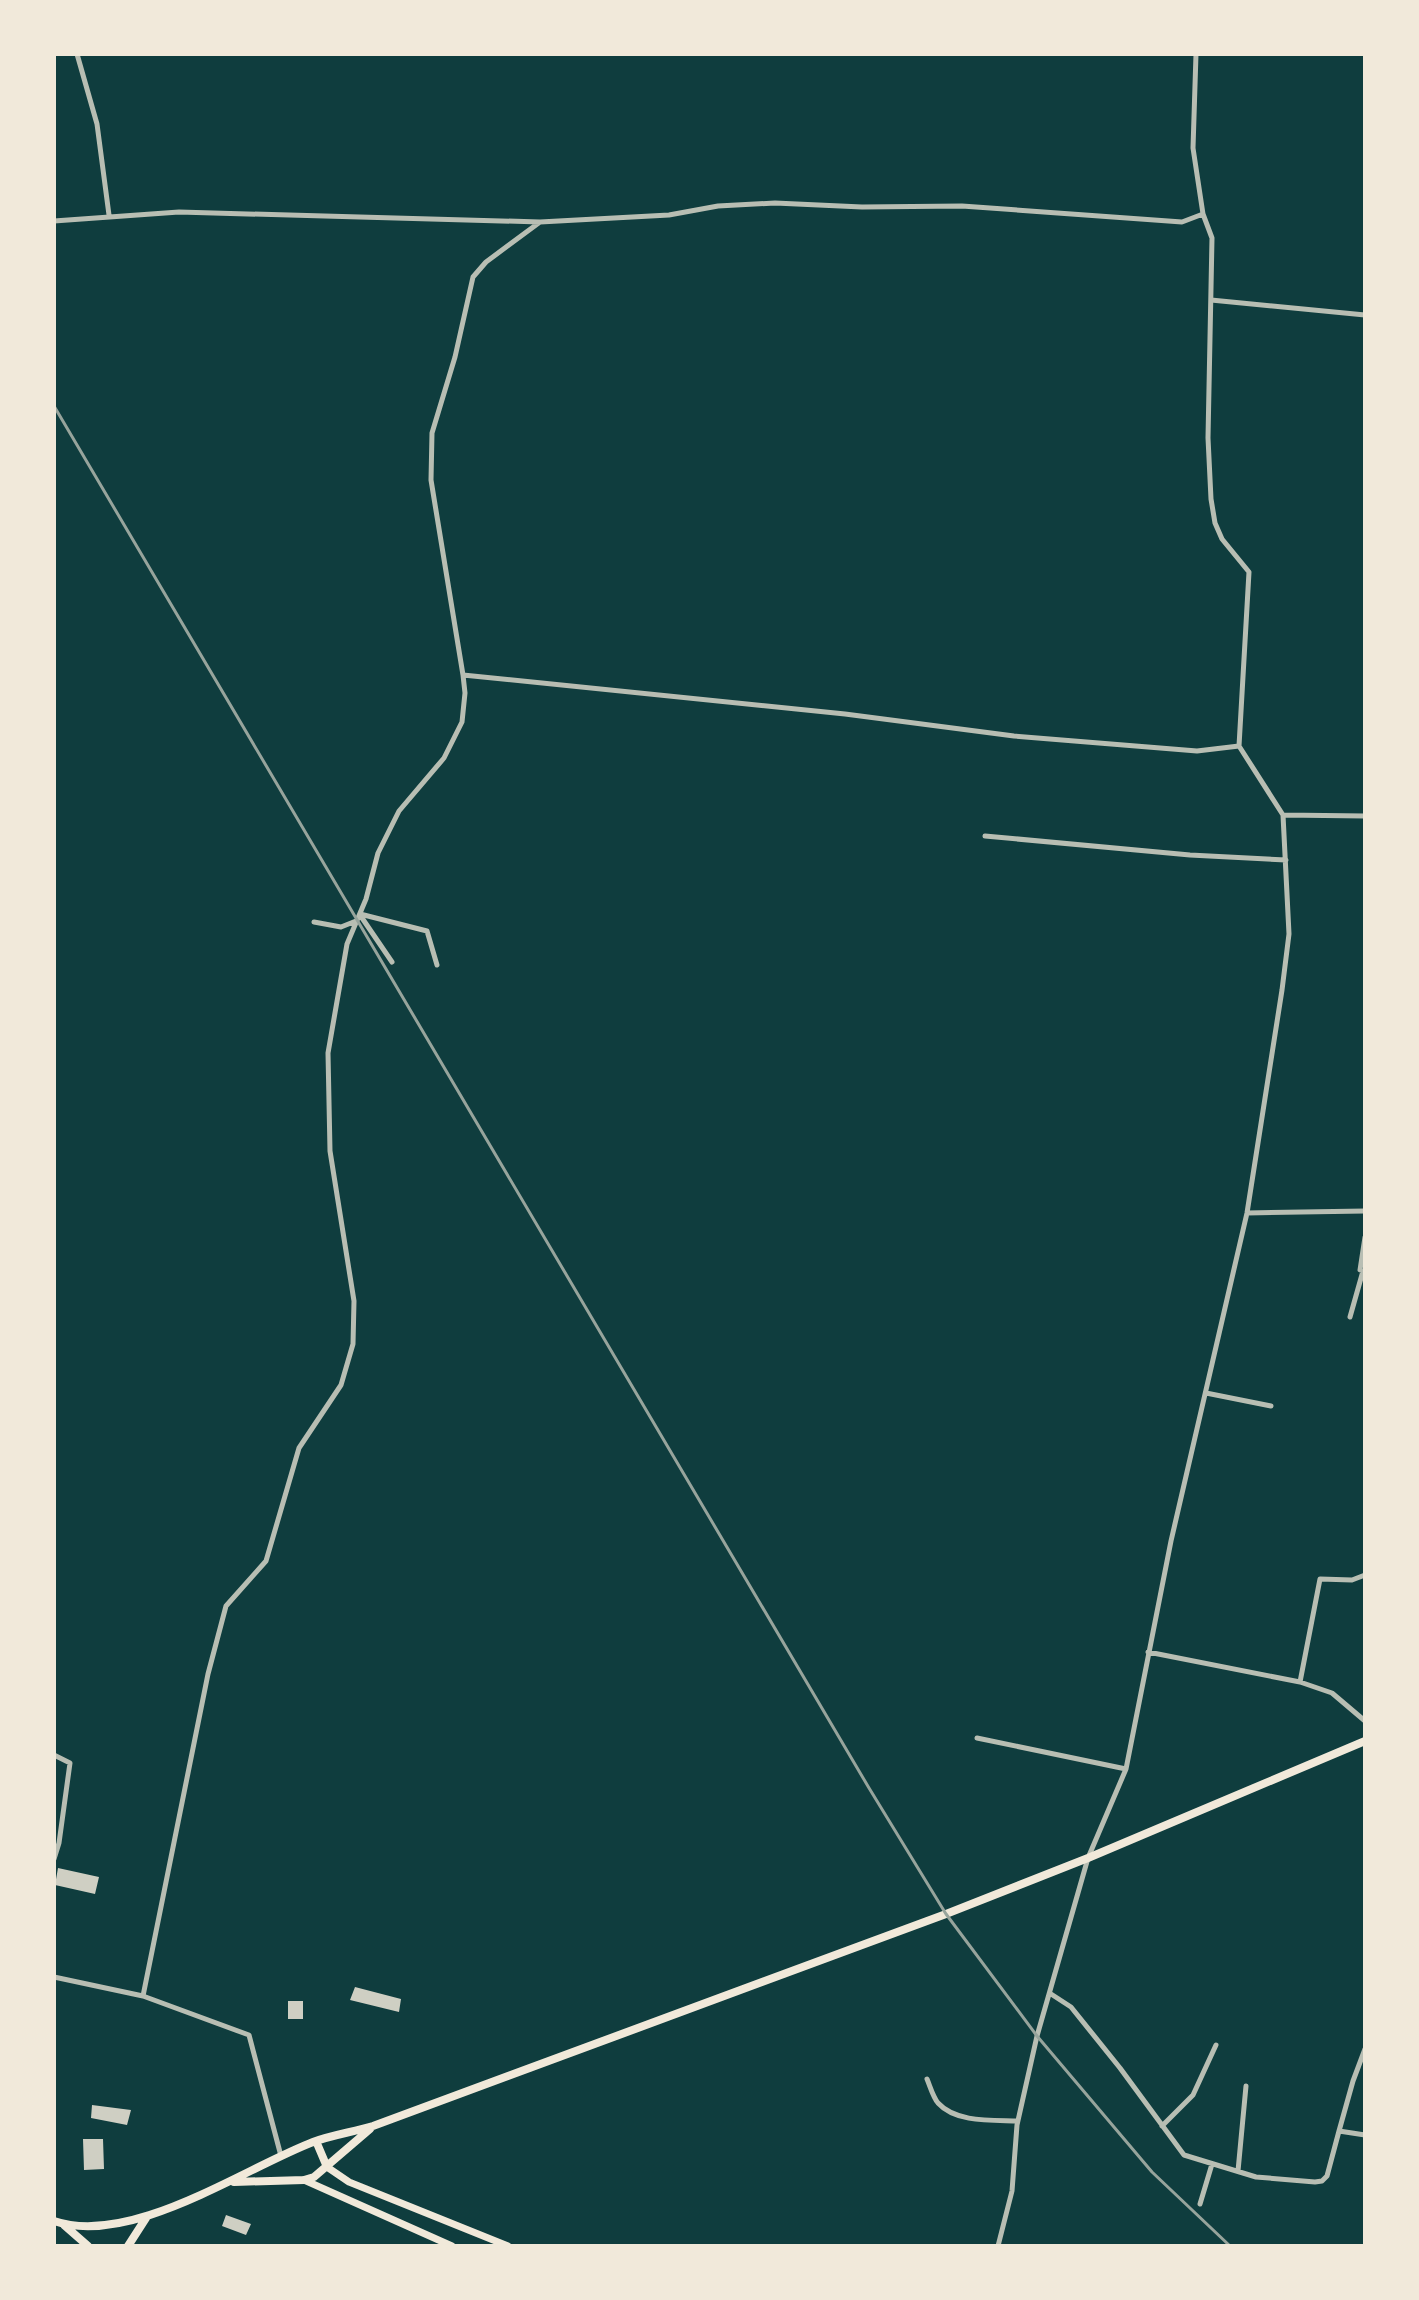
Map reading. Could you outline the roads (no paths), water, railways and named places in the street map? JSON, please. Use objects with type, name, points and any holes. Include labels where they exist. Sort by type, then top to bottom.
[{"type":"highway","points":[[54,2221],[96,2228],[146,2217],[316,2141],[373,2126],[946,1914],[1088,1858],[1365,1741]]},
{"type":"highway","points":[[225,2182],[304,2180],[314,2177],[373,2126]]},
{"type":"highway","points":[[316,2141],[327,2167]]},
{"type":"highway","points":[[128,2246],[146,2217]]},
{"type":"highway","points":[[64,2224],[88,2246]]},
{"type":"main road","points":[[327,2167],[361,2187],[508,2246]]},
{"type":"main road","points":[[304,2180],[452,2246]]},
{"type":"street","points":[[77,54],[97,124],[109,215]]},
{"type":"street","points":[[998,2246],[1012,2191],[1018,2121],[1037,2036],[1088,1858],[1126,1769],[1148,1652],[1247,1213],[1289,934],[1283,815],[1239,746],[1249,572],[1222,539],[1215,523],[1211,499],[1208,438],[1212,238],[1203,214],[1193,148],[1196,54]]},
{"type":"street","points":[[54,221],[179,212],[540,222],[669,215],[718,206],[775,203],[862,207],[962,206],[1182,222],[1203,214]]},
{"type":"street","points":[[143,1996],[208,1674],[226,1606],[266,1561],[299,1448],[341,1385],[353,1344],[354,1301],[330,1151],[328,1053],[347,944],[378,853],[399,811],[444,758],[462,722],[465,693],[431,480],[432,433],[455,357],[473,277],[486,262],[540,222]]},
{"type":"street","points":[[1211,300],[1365,315]]},
{"type":"street","points":[[463,675],[845,714],[1029,737],[1197,751],[1239,746]]},
{"type":"street","points":[[1283,815],[1365,816]]},
{"type":"street","points":[[985,836],[1162,853],[1286,860]]},
{"type":"street","points":[[358,917],[392,962]]},
{"type":"street","points":[[314,922],[341,927],[358,917],[427,931],[437,965]]},
{"type":"street","points":[[1247,1213],[1365,1211]]},
{"type":"street","points":[[1350,1317],[1363,1279],[1365,1237]]},
{"type":"street","points":[[1206,1393],[1271,1406]]},
{"type":"street","points":[[1300,1682],[1320,1579],[1352,1580],[1365,1575]]},
{"type":"street","points":[[1148,1652],[1300,1682],[1332,1693],[1365,1721]]},
{"type":"street","points":[[977,1738],[1126,1769]]},
{"type":"street","points":[[54,1755],[70,1763],[54,1859]]},
{"type":"street","points":[[54,1977],[143,1996],[249,2035],[282,2157]]},
{"type":"street","points":[[1051,1994],[1071,2007],[1184,2155],[1263,2178],[1322,2181],[1328,2172],[1365,2049]]},
{"type":"street","points":[[1162,2126],[1193,2095],[1216,2045]]},
{"type":"street","points":[[927,2079],[937,2102],[957,2115],[1018,2121]]},
{"type":"street","points":[[1238,2171],[1246,2086]]},
{"type":"street","points":[[1339,2131],[1365,2135]]},
{"type":"street","points":[[1200,2204],[1212,2164]]},
{"type":"railway","points":[[54,406],[946,1914],[1037,2036],[1152,2172],[1230,2246]]}]
